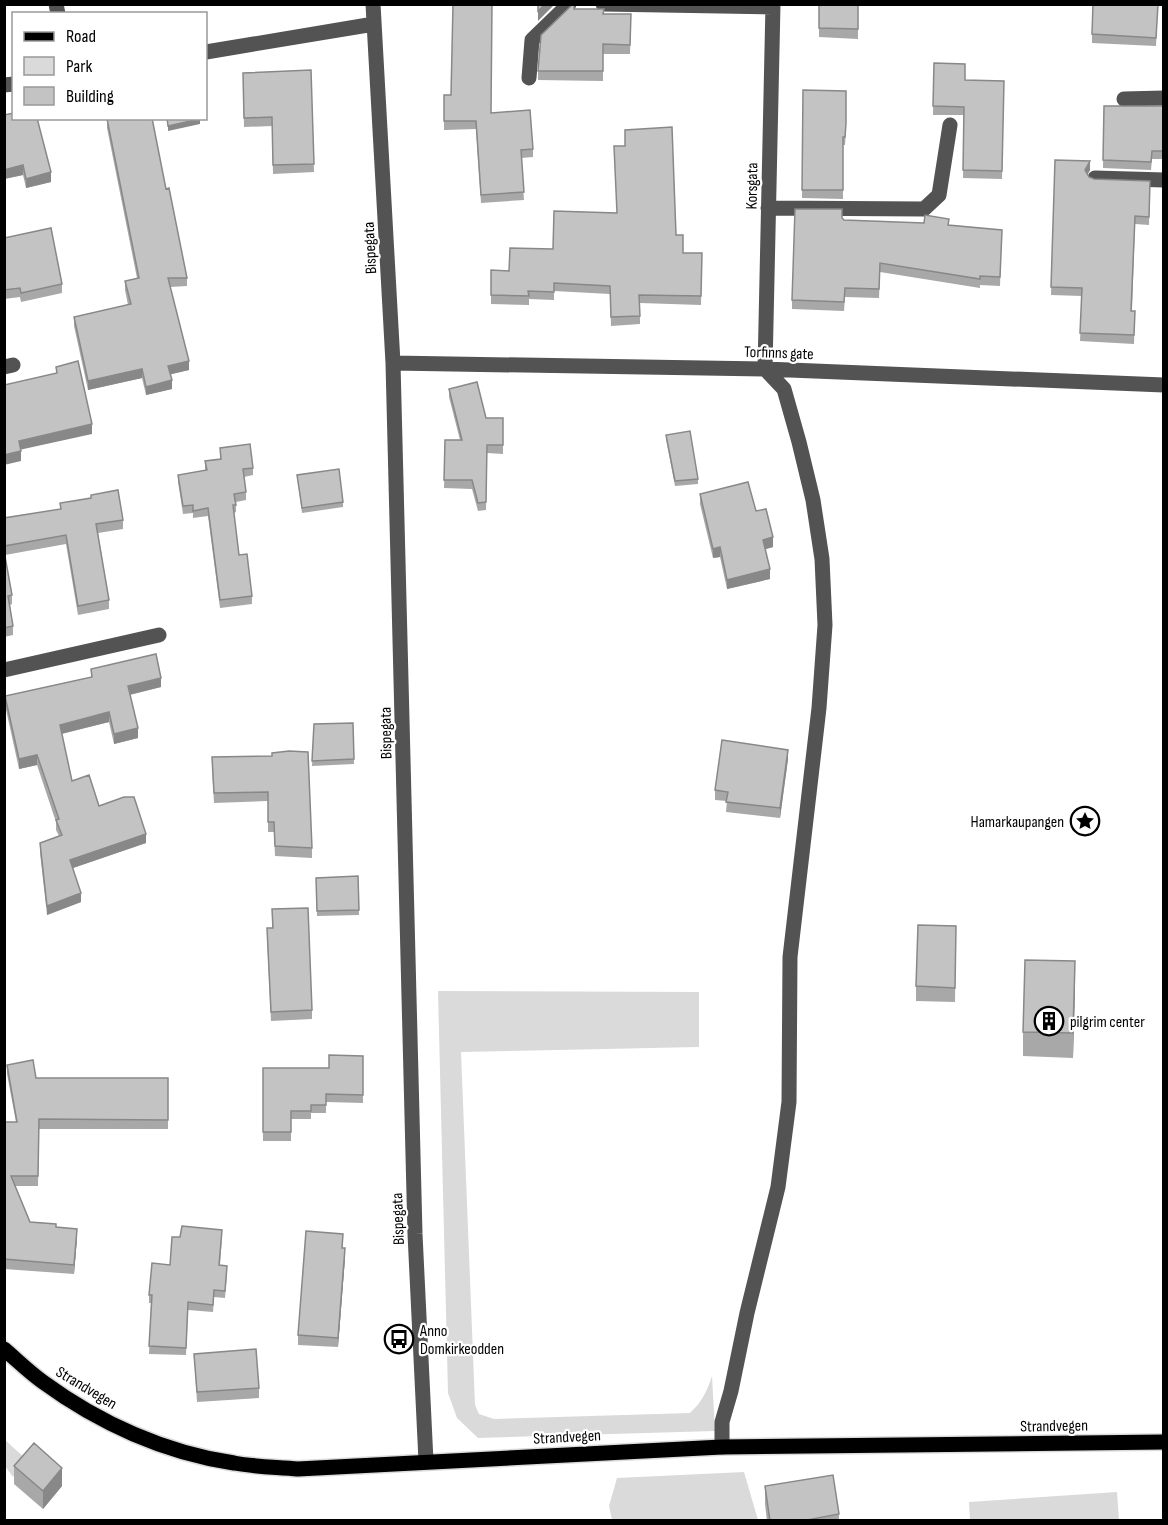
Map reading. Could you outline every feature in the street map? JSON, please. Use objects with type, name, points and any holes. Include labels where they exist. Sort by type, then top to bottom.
[{"type":"main road","name":"Strandvegen","points":[[4,1349],[42,1381],[81,1407],[130,1433],[191,1455],[235,1464],[298,1469],[722,1447],[1164,1442]]},
{"type":"street","name":"Bispegata","points":[[373,4],[393,363],[415,1234],[426,1461]]},
{"type":"street","points":[[529,78],[532,40],[569,4]]},
{"type":"street","points":[[603,4],[773,6]]},
{"type":"street","name":"Korsgata","points":[[765,369],[773,6]]},
{"type":"street","points":[[207,52],[374,24]]},
{"type":"street","points":[[1124,99],[1164,98]]},
{"type":"street","points":[[768,208],[924,209],[939,195],[950,124]]},
{"type":"street","points":[[1095,178],[1164,180]]},
{"type":"street","name":"Torfinns gate","points":[[393,363],[765,369],[1164,385]]},
{"type":"street","points":[[722,1447],[722,1422],[778,1188],[788,1112],[790,957],[819,708],[825,625],[822,559],[813,500],[784,389],[765,369]]},
{"type":"street","points":[[4,670],[159,635]]},
{"type":"green space","points":[[438,991],[699,992],[699,1047],[461,1052],[475,1405],[479,1414],[494,1419],[690,1413],[704,1396],[712,1376],[715,1431],[478,1438],[457,1418],[448,1393]]},
{"type":"green space","points":[[5,1440],[26,1459],[13,1477],[5,1466]]},
{"type":"green space","points":[[744,1472],[758,1520],[612,1520],[609,1506],[617,1478]]},
{"type":"green space","points":[[1117,1492],[1119,1520],[970,1520],[969,1502]]},
{"type":"building","points":[[453,4],[492,4],[491,113],[530,110],[533,149],[521,150],[524,192],[481,195],[476,121],[444,121],[444,95],[451,95]]},
{"type":"building","points":[[538,4],[545,4],[538,11]]},
{"type":"building","points":[[573,4],[574,9],[604,9],[603,14],[631,14],[630,45],[603,44],[603,71],[538,71],[541,35]]},
{"type":"building","points":[[819,4],[858,4],[858,29],[819,28]]},
{"type":"building","points":[[1093,4],[1158,4],[1156,38],[1092,34]]},
{"type":"building","points":[[934,63],[965,64],[965,80],[1004,81],[1002,171],[963,170],[964,107],[933,106]]},
{"type":"building","points":[[311,70],[314,164],[273,165],[272,117],[244,118],[243,73]]},
{"type":"building","points":[[803,90],[846,91],[843,190],[802,190]]},
{"type":"building","points":[[1104,106],[1164,106],[1164,151],[1152,151],[1151,162],[1103,160]]},
{"type":"building","points":[[12,113],[12,120],[38,120],[51,172],[26,179],[23,165],[4,170],[4,115]]},
{"type":"building","points":[[107,120],[152,120],[187,278],[168,278],[189,361],[168,366],[172,380],[146,387],[142,369],[88,381],[74,317],[131,304],[125,281],[139,278]]},
{"type":"building","points":[[167,120],[195,120],[168,126]]},
{"type":"building","points":[[672,127],[676,235],[683,235],[683,253],[702,253],[701,296],[639,295],[640,316],[611,317],[610,286],[554,283],[554,292],[528,291],[529,296],[491,295],[491,270],[509,271],[510,248],[553,249],[554,211],[617,213],[614,146],[625,146],[625,130]]},
{"type":"building","points":[[1055,160],[1090,161],[1085,170],[1089,177],[1094,179],[1150,181],[1149,217],[1135,216],[1131,311],[1135,311],[1134,335],[1080,333],[1082,288],[1051,287]]},
{"type":"building","points":[[795,209],[842,209],[844,220],[924,223],[925,215],[949,219],[948,225],[1002,230],[1000,277],[980,276],[980,279],[880,263],[879,289],[845,288],[844,302],[792,300]]},
{"type":"building","points":[[51,228],[62,284],[21,293],[20,288],[4,290],[4,238]]},
{"type":"building","points":[[78,361],[92,424],[19,441],[21,451],[4,455],[4,385],[57,373],[56,367]]},
{"type":"building","points":[[477,382],[486,418],[503,418],[503,445],[487,445],[486,502],[478,503],[472,480],[444,480],[445,440],[462,440],[449,389]]},
{"type":"building","points":[[690,431],[698,479],[675,481],[666,435]]},
{"type":"building","points":[[250,444],[253,468],[243,469],[246,492],[234,494],[236,505],[233,505],[239,555],[247,554],[252,596],[220,600],[208,508],[193,511],[193,505],[183,506],[178,475],[207,470],[205,461],[221,459],[220,448]]},
{"type":"building","points":[[339,469],[343,502],[302,508],[297,475]]},
{"type":"building","points":[[748,482],[756,511],[766,509],[773,537],[763,540],[770,569],[727,580],[720,547],[713,549],[700,494]]},
{"type":"building","points":[[118,490],[123,520],[96,524],[109,600],[78,606],[66,535],[4,546],[4,518],[61,509],[60,503],[91,498],[91,495]]},
{"type":"building","points":[[4,551],[12,595],[8,596],[13,626],[4,628]]},
{"type":"building","points":[[156,654],[161,678],[128,686],[138,728],[114,734],[109,712],[60,725],[72,781],[89,775],[99,806],[124,797],[134,797],[146,834],[70,860],[81,893],[47,906],[40,843],[62,835],[56,820],[59,819],[37,755],[19,759],[5,696],[92,677],[91,669]]},
{"type":"building","points":[[353,723],[354,759],[312,761],[314,724]]},
{"type":"building","points":[[722,740],[788,750],[780,808],[726,802],[728,792],[715,790]]},
{"type":"building","points":[[308,752],[312,848],[275,846],[274,822],[268,822],[268,792],[214,793],[212,757],[272,756],[272,753]]},
{"type":"building","points":[[358,876],[359,910],[317,911],[316,878]]},
{"type":"building","points":[[308,908],[312,1010],[271,1012],[267,928],[273,928],[272,909]]},
{"type":"building","points":[[918,925],[956,926],[955,988],[916,986]]},
{"type":"building","name":"pilgrim center","points":[[1025,960],[1075,961],[1073,1033],[1023,1032]]},
{"type":"building","points":[[329,1055],[363,1056],[363,1095],[326,1094],[326,1105],[311,1105],[311,1111],[291,1111],[291,1132],[263,1132],[263,1068],[329,1068]]},
{"type":"building","points":[[33,1060],[36,1078],[168,1078],[168,1120],[39,1119],[38,1176],[11,1176],[30,1222],[56,1224],[56,1227],[77,1229],[74,1265],[4,1259],[4,1122],[17,1122],[7,1065]]},
{"type":"building","points":[[182,1226],[222,1230],[219,1265],[227,1266],[225,1291],[214,1290],[213,1305],[188,1302],[186,1348],[149,1346],[152,1295],[149,1295],[152,1263],[170,1265],[172,1237],[180,1237]]},
{"type":"building","points":[[306,1231],[343,1234],[342,1248],[345,1248],[338,1338],[298,1335]]},
{"type":"building","points":[[256,1349],[259,1388],[197,1392],[194,1354]]},
{"type":"building","points":[[34,1443],[62,1468],[43,1491],[14,1466]]},
{"type":"building","points":[[833,1475],[839,1514],[802,1521],[770,1521],[765,1486]]},
{"type":"place","name":"Hamarkaupangen","points":[[1085,821]]},
{"type":"place","name":"pilgrim center","points":[[1049,1021]]},
{"type":"place","name":"Anno Domkirkeodden","points":[[399,1339]]}]
